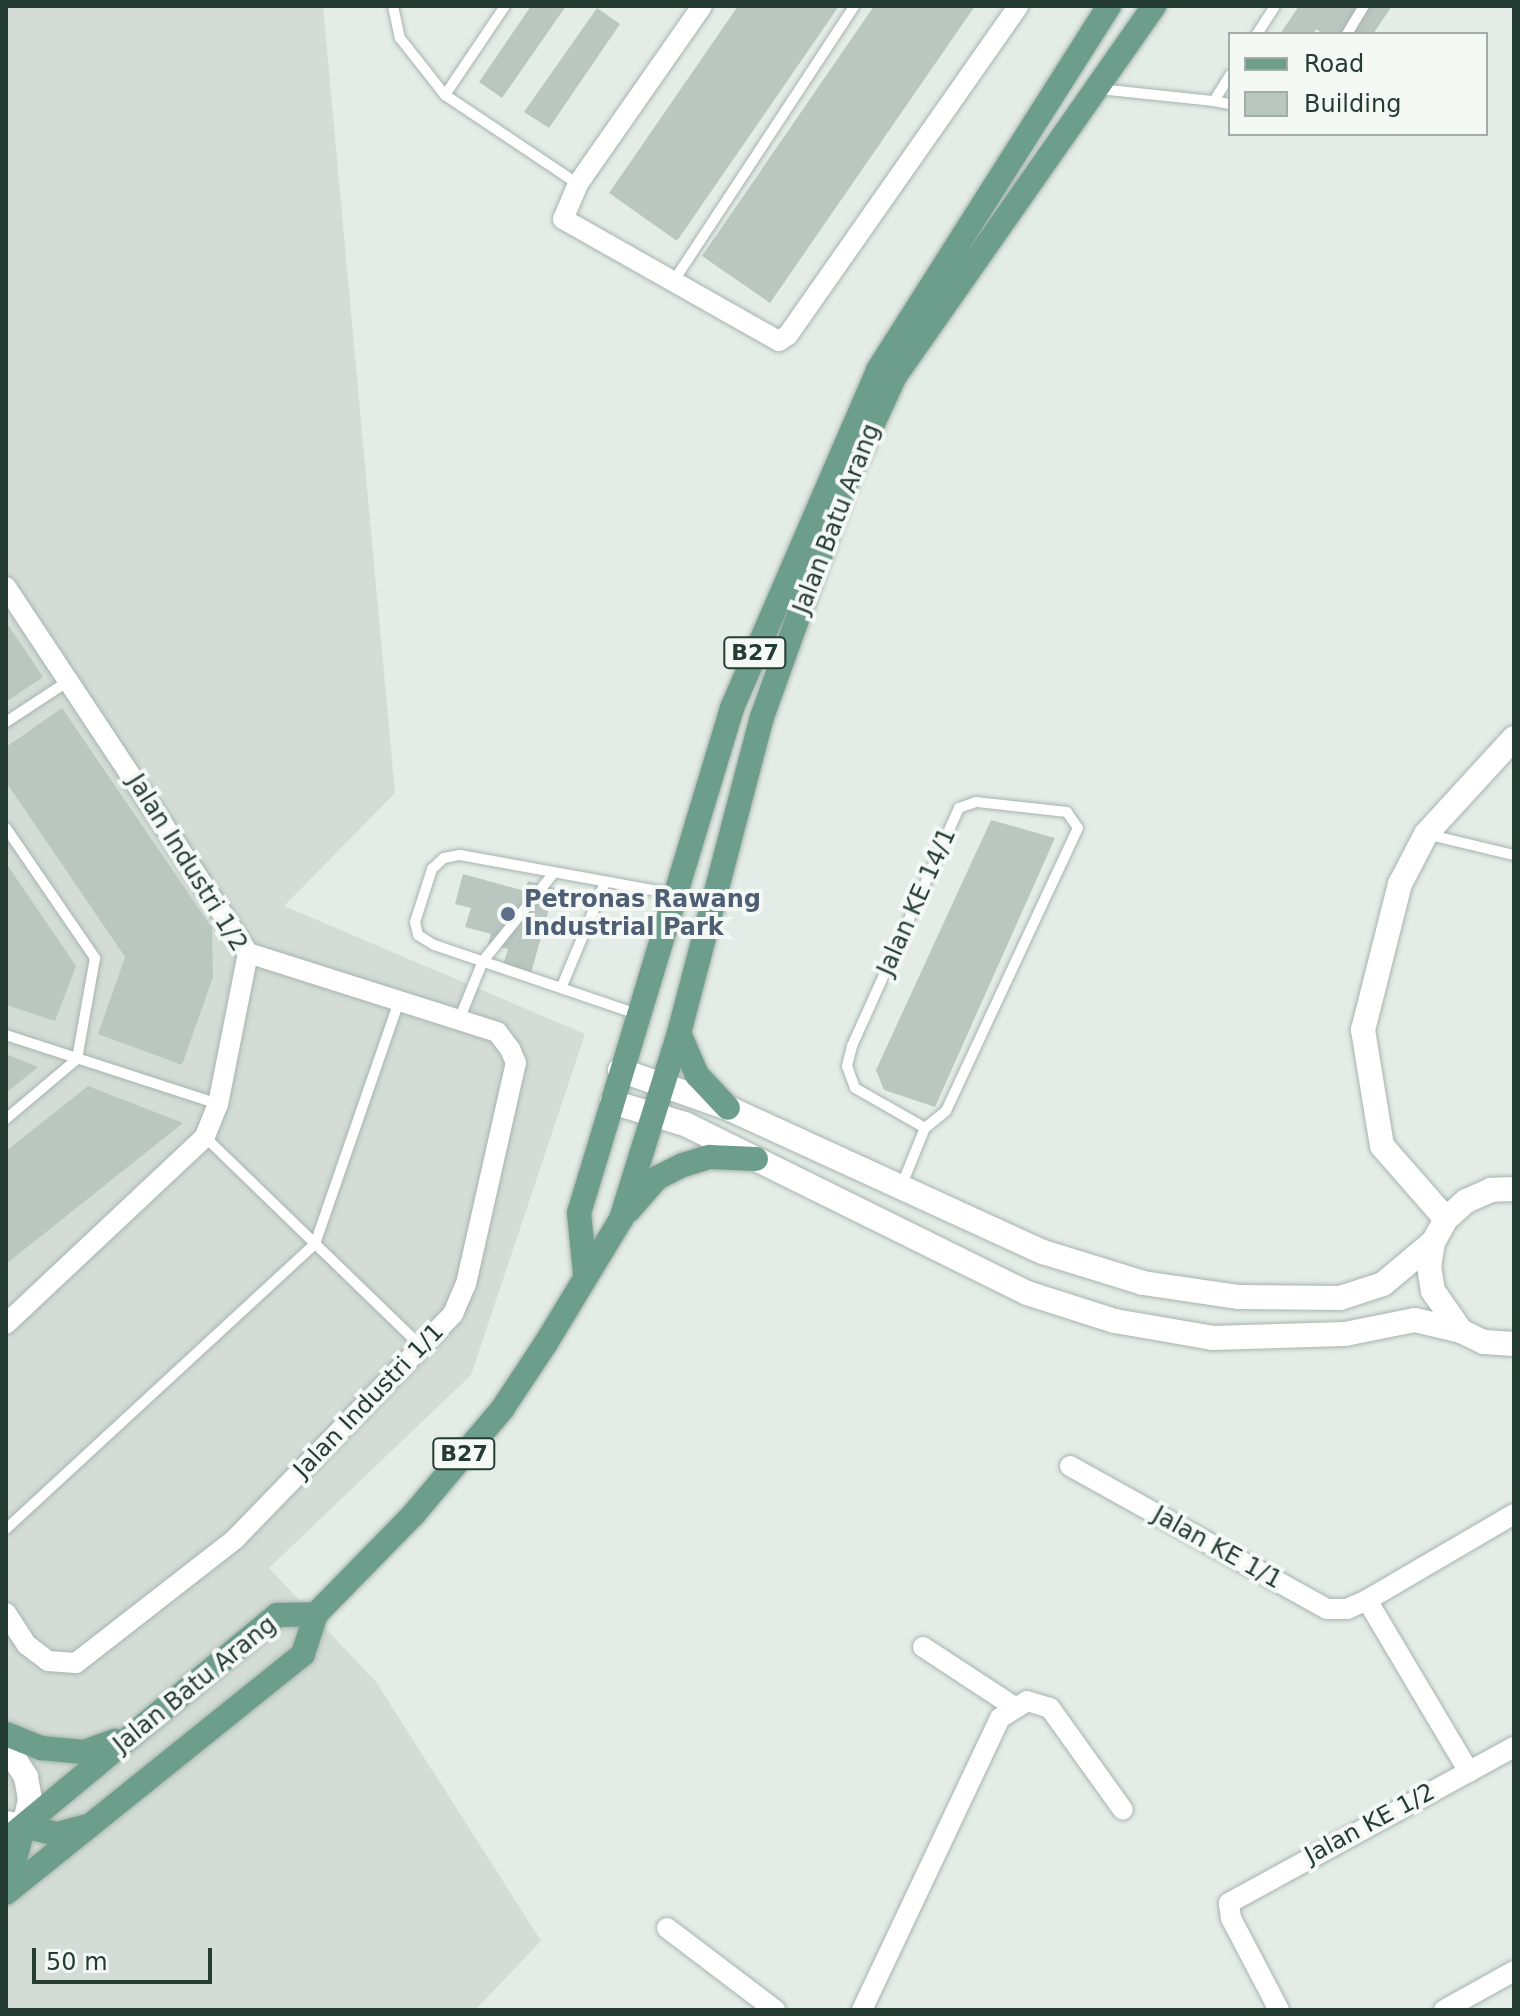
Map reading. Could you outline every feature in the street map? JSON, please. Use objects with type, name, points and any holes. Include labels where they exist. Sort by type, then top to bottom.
[{"type":"main road","name":"Jalan Batu Arang","points":[[585,1273],[579,1213],[732,708],[878,370],[1109,6]]},
{"type":"main road","name":"Jalan Batu Arang","points":[[12,1830],[277,1615],[316,1614],[413,1515],[503,1408],[621,1219],[679,1033],[762,717],[848,478],[895,376],[1154,6]]},
{"type":"main road","points":[[679,1033],[697,1075],[728,1108]]},
{"type":"main road","points":[[621,1219],[657,1178],[683,1165],[710,1157],[756,1159]]},
{"type":"main road","points":[[6,1892],[96,1824],[303,1654],[316,1614]]},
{"type":"main road","points":[[6,1734],[41,1748],[84,1752],[130,1736]]},
{"type":"main road","points":[[6,1892],[12,1830],[57,1834],[96,1824]]},
{"type":"street","points":[[702,6],[578,184],[564,208],[563,219],[570,227],[768,338],[779,341],[788,335],[1010,9]]},
{"type":"street","name":"Jalan Industri 1/2","points":[[6,587],[248,953],[218,1104],[205,1137],[6,1324]]},
{"type":"street","points":[[1446,1219],[1382,1146],[1363,1030],[1400,884],[1426,834],[1514,738]]},
{"type":"street","name":"Jalan Industri 1/1","points":[[6,1613],[27,1645],[48,1661],[76,1663],[235,1539],[453,1314],[466,1284],[516,1063],[497,1032],[248,953]]},
{"type":"street","points":[[620,1070],[728,1108],[1043,1252],[1143,1283],[1239,1297],[1340,1298],[1383,1284],[1433,1242],[1446,1219],[1466,1201],[1491,1190],[1514,1189]]},
{"type":"street","points":[[612,1102],[655,1114],[756,1159],[1027,1293],[1115,1321],[1213,1338],[1345,1334],[1415,1320],[1461,1331],[1484,1342],[1514,1344]]},
{"type":"street","points":[[1433,1242],[1433,1291],[1461,1331]]},
{"type":"street","name":"Jalan KE 1/1","points":[[1070,1466],[1327,1609],[1347,1609],[1367,1600],[1514,1514]]},
{"type":"street","points":[[1367,1600],[1469,1772]]},
{"type":"street","points":[[923,1647],[1016,1708]]},
{"type":"street","points":[[862,2010],[1000,1718],[1027,1701],[1050,1708],[1123,1810]]},
{"type":"street","points":[[6,1746],[26,1777],[30,1800],[12,1830]]},
{"type":"street","name":"Jalan KE 1/2","points":[[1279,2010],[1231,1918],[1229,1903],[1514,1747]]},
{"type":"street","points":[[667,1928],[775,2010]]},
{"type":"street","points":[[1444,2010],[1514,1971]]},
{"type":"lane","points":[[393,6],[400,38],[445,95],[578,184]]},
{"type":"lane","points":[[445,95],[505,6]]},
{"type":"lane","points":[[671,284],[854,6]]},
{"type":"lane","points":[[1258,32],[1275,6]]},
{"type":"lane","points":[[1348,32],[1364,6]]},
{"type":"lane","points":[[1214,101],[1228,78]]},
{"type":"lane","points":[[1094,88],[1228,104]]},
{"type":"lane","points":[[6,722],[70,680]]},
{"type":"lane","name":"Jalan KE 14/1","points":[[901,1188],[925,1128],[946,1111],[1078,828],[1067,812],[976,802],[959,808],[852,1046],[847,1066],[855,1088],[925,1128]]},
{"type":"lane","points":[[6,828],[95,958],[77,1059],[6,1119]]},
{"type":"lane","points":[[1426,834],[1514,855]]},
{"type":"lane","points":[[637,1014],[483,961],[418,935],[415,922],[432,869],[444,858],[460,855],[604,885],[676,894]]},
{"type":"lane","points":[[459,1020],[483,961],[553,874]]},
{"type":"lane","points":[[562,986],[604,885]]},
{"type":"lane","points":[[6,1529],[315,1244],[399,1001]]},
{"type":"lane","points":[[6,1035],[218,1104]]},
{"type":"lane","points":[[205,1137],[422,1347]]},
{"type":"shaded area","points":[[6,6],[323,6],[395,793],[284,906],[585,1034],[471,1375],[269,1568],[376,1682],[541,1941],[475,2010],[6,2010]]},
{"type":"building","points":[[531,6],[566,6],[502,98],[479,82]]},
{"type":"building","points":[[738,6],[839,6],[677,241],[609,193]]},
{"type":"building","points":[[874,6],[975,6],[770,303],[702,256]]},
{"type":"building","points":[[1299,6],[1392,6],[1374,32],[1321,32],[1316,29],[1314,32],[1281,32]]},
{"type":"building","points":[[597,8],[620,24],[549,128],[524,112]]},
{"type":"building","points":[[6,622],[43,677],[6,702]]},
{"type":"building","points":[[62,708],[212,928],[213,977],[182,1065],[98,1034],[125,957],[6,782],[6,747]]},
{"type":"building","points":[[991,820],[1055,838],[935,1107],[884,1090],[876,1070]]},
{"type":"building","points":[[6,863],[76,966],[55,1021],[6,1005]]},
{"type":"building","points":[[463,874],[525,891],[528,881],[555,888],[531,973],[503,965],[508,949],[488,944],[491,934],[465,927],[471,908],[455,904]]},
{"type":"building","points":[[6,1054],[38,1067],[6,1093]]},
{"type":"building","points":[[88,1086],[183,1123],[6,1264],[6,1151]]},
{"type":"place","name":"Petronas Rawang Industrial Park","points":[[508,914]]}]
